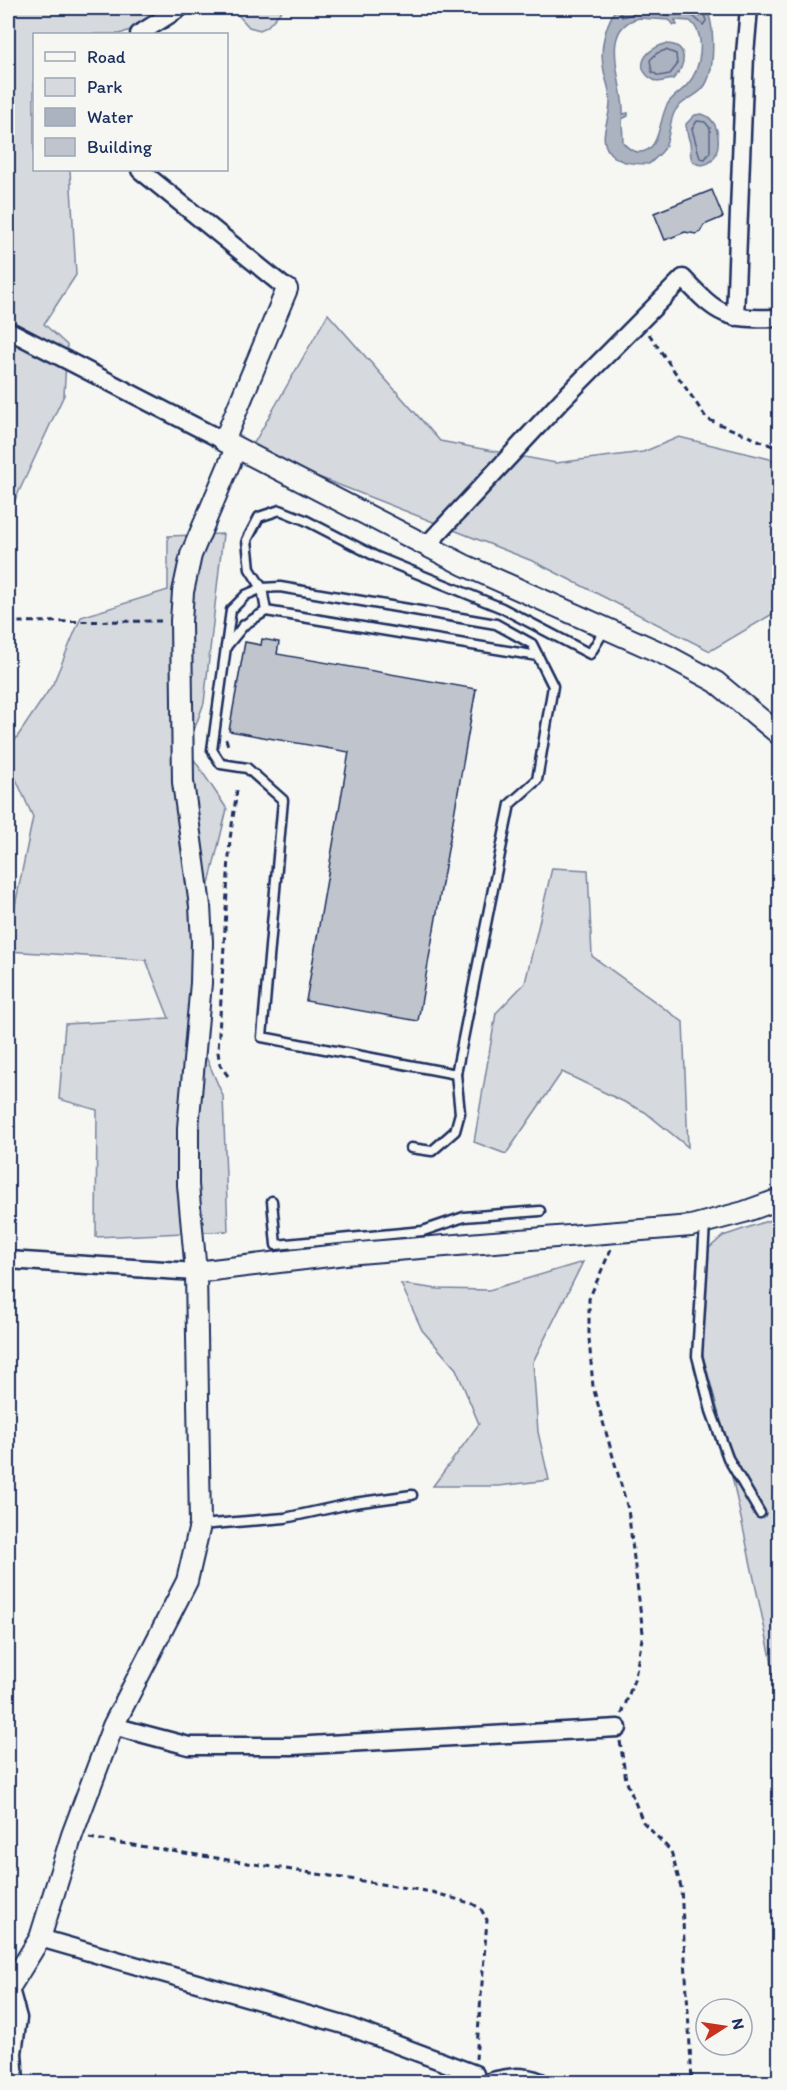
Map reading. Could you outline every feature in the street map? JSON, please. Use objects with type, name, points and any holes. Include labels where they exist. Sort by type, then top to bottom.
[{"type":"street","points":[[140,33],[180,8]]},
{"type":"street","points":[[735,317],[748,8]]},
{"type":"street","points":[[15,2082],[13,2053],[18,2018],[9,1990],[40,1938],[72,1835],[113,1726],[187,1581],[200,1525],[196,1272],[188,1185],[188,1128],[201,982],[202,942],[200,906],[183,782],[181,621],[186,575],[191,555],[287,289],[141,171]]},
{"type":"street","points":[[426,546],[562,400],[683,278],[707,303],[721,313],[735,317],[780,318]]},
{"type":"street","points":[[8,330],[426,546],[530,596],[668,656],[716,682],[780,735]]},
{"type":"street","points":[[8,1260],[196,1272],[346,1254],[705,1224],[780,1198]]},
{"type":"street","points":[[113,1726],[189,1746],[292,1746],[618,1728]]},
{"type":"street","points":[[40,1938],[347,2026],[480,2080],[527,2077],[541,2082]]},
{"type":"lane","points":[[266,611],[262,588],[250,569],[247,540],[259,517],[280,510],[305,520],[377,557],[502,608],[590,654],[606,629]]},
{"type":"lane","points":[[411,1148],[432,1151],[455,1131],[460,1113],[456,1074],[510,804],[537,780],[553,686],[532,644],[496,624],[280,586],[262,588],[246,595],[231,610],[212,750],[221,764],[247,768],[283,800],[262,1038],[456,1074]]},
{"type":"lane","points":[[225,648],[244,626],[266,611],[538,656]]},
{"type":"lane","points":[[272,1201],[276,1245],[423,1231],[464,1217],[540,1211]]},
{"type":"lane","points":[[705,1224],[696,1356],[711,1411],[728,1458],[760,1513]]},
{"type":"lane","points":[[200,1525],[285,1518],[354,1503],[412,1495]]},
{"type":"path","points":[[641,322],[707,419],[780,448]]},
{"type":"path","points":[[8,622],[181,621]]},
{"type":"path","points":[[225,734],[229,749]]},
{"type":"path","points":[[228,1076],[220,1065],[218,1052],[230,838],[237,790]]},
{"type":"path","points":[[620,1231],[588,1299],[593,1387],[628,1509],[643,1633],[635,1677],[618,1728],[626,1780],[643,1822],[671,1851],[681,1887],[692,2082]]},
{"type":"path","points":[[72,1835],[432,1892],[473,1904],[481,1909],[487,1920],[480,2080]]},
{"type":"green space","points":[[8,8],[170,8],[140,26],[122,33],[33,33],[33,171],[70,171],[76,275],[44,324],[67,345],[64,395],[8,515]]},
{"type":"green space","points":[[242,8],[284,8],[267,27],[260,30],[249,27],[238,15]]},
{"type":"green space","points":[[328,314],[440,441],[556,463],[643,452],[679,437],[770,459],[779,466],[779,610],[710,651],[535,562],[250,450]]},
{"type":"green space","points":[[223,534],[204,703],[187,749],[227,809],[207,892],[203,1050],[223,1096],[228,1231],[96,1237],[97,1110],[59,1099],[65,1024],[169,1018],[146,960],[8,951],[8,940],[33,817],[11,768],[13,743],[53,684],[81,617],[168,590],[168,536]]},
{"type":"green space","points":[[552,868],[588,870],[592,956],[683,1022],[688,1147],[645,1112],[562,1072],[506,1154],[474,1142],[496,1013],[525,983]]},
{"type":"green space","points":[[779,1217],[779,1772],[773,1772],[778,1709],[771,1658],[718,1411],[702,1352],[699,1257],[723,1236]]},
{"type":"green space","points":[[583,1262],[533,1362],[538,1432],[549,1480],[499,1486],[433,1486],[479,1424],[456,1369],[422,1330],[401,1284],[438,1289],[489,1290]]},
{"type":"water","points":[[616,8],[706,8],[709,15],[713,48],[707,81],[700,91],[675,111],[665,147],[649,164],[623,161],[614,157],[606,147],[604,135],[610,99],[603,63],[603,46]],"holes":[[[639,18],[669,20],[674,25],[677,25],[675,20],[690,21],[695,27],[700,43],[699,62],[692,79],[667,105],[655,142],[645,151],[636,152],[629,149],[623,142],[622,119],[628,116],[628,113],[623,114],[616,45],[619,33],[626,24]]]},
{"type":"water","points":[[665,44],[679,48],[683,62],[673,79],[658,82],[645,73],[643,61],[651,51]]},
{"type":"water","points":[[702,114],[712,120],[715,125],[718,142],[714,158],[700,165],[696,164],[691,157],[686,124],[695,115]]},
{"type":"building","points":[[712,190],[723,217],[704,225],[696,234],[685,232],[665,240],[654,213]]},
{"type":"building","points":[[262,639],[279,642],[277,654],[476,689],[418,1021],[306,1001],[349,752],[229,731],[245,642],[261,645]]}]
